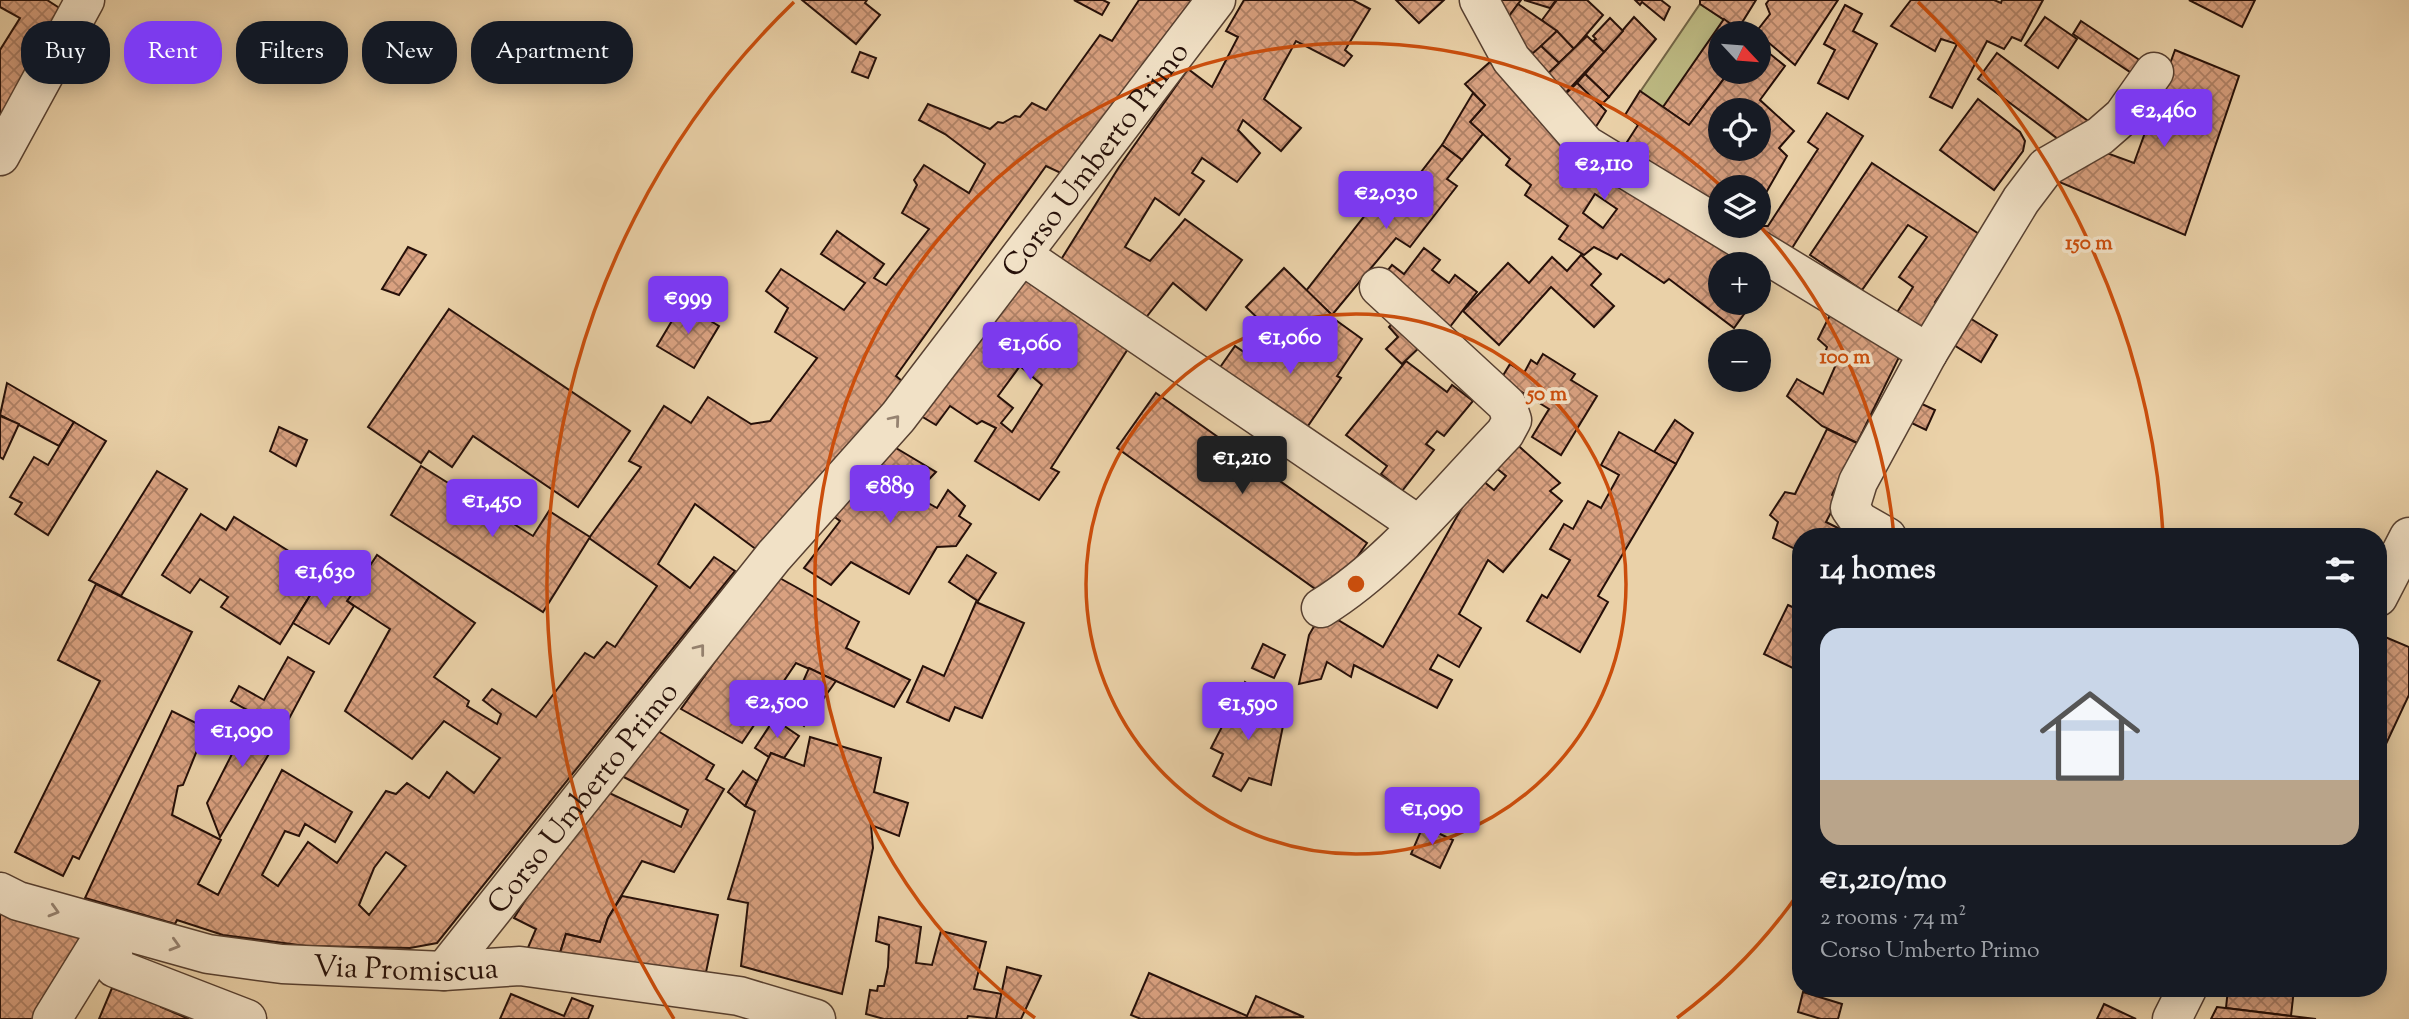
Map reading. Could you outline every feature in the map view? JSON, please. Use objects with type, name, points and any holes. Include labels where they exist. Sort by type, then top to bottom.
[{"type":"street","points":[[0,156],[85,0]]},
{"type":"street","name":"Corso Umberto Primo","points":[[444,971],[774,556],[898,418],[1216,0]]},
{"type":"street","points":[[1479,0],[1511,59],[1586,145],[1928,353]]},
{"type":"street","points":[[1871,528],[1858,521],[1850,508],[1858,482],[1928,353],[2021,200],[2046,167],[2100,136],[2123,116],[2154,72]]},
{"type":"street","points":[[1022,255],[1417,524]]},
{"type":"street","points":[[1321,608],[1341,596],[1400,546],[1417,524],[1504,433],[1512,420],[1507,405],[1379,287]]},
{"type":"street","points":[[2387,580],[2409,537]]},
{"type":"street","name":"Via Promiscua","points":[[0,892],[18,901],[208,954],[270,962],[444,971],[520,966],[739,996],[816,1019]]},
{"type":"street","points":[[52,1019],[109,927]]},
{"type":"street","points":[[109,927],[115,968],[247,1019]]},
{"type":"street","points":[[2172,1019],[2183,997]]},
{"type":"shaded area","points":[[1700,4],[1726,21],[1708,21],[1708,84],[1720,84],[1689,125],[1640,92]]},
{"type":"building","points":[[0,0],[47,0],[61,9],[54,21],[21,21],[21,82],[0,120],[0,50],[20,18],[0,7]]},
{"type":"building","points":[[802,0],[867,0],[865,3],[880,15],[856,44]]},
{"type":"building","points":[[1074,0],[1103,0],[1109,3],[1102,15]]},
{"type":"building","points":[[1139,0],[1192,0],[1063,174],[1046,166],[896,376],[903,382],[840,463],[757,550],[695,504],[658,564],[690,588],[714,557],[735,571],[437,943],[410,948],[306,946],[223,935],[177,920],[175,924],[85,898],[172,711],[206,728],[183,785],[178,786],[172,815],[221,840],[198,884],[218,895],[282,770],[352,812],[335,842],[305,824],[299,836],[285,831],[262,875],[278,886],[308,842],[337,863],[386,791],[396,794],[407,783],[429,798],[447,772],[474,793],[500,758],[444,721],[412,759],[345,711],[390,629],[347,601],[377,555],[475,623],[434,677],[469,701],[467,706],[497,724],[501,714],[483,700],[492,689],[536,717],[585,653],[594,658],[607,642],[615,647],[657,586],[589,538],[641,467],[629,461],[664,406],[691,423],[708,397],[751,424],[770,421],[817,358],[775,332],[788,308],[766,291],[781,269],[844,310],[865,283],[821,254],[837,231],[884,264],[874,278],[886,285],[929,229],[902,213],[917,185],[914,180],[924,165],[969,193],[985,164],[945,134],[919,120],[928,104],[990,129],[998,122],[1020,117],[1032,103],[1046,110],[1100,35],[1112,41]],"holes":[[[386,852],[406,866],[369,915],[359,905],[374,868]]]},
{"type":"building","points":[[1244,0],[1353,0],[1370,9],[1345,50],[1352,56],[1344,66],[1296,41],[1264,99],[1301,128],[1281,151],[1243,120],[1238,130],[1260,153],[1237,182],[1202,158],[1192,173],[1204,181],[1179,215],[1155,198],[1125,247],[1150,261],[1185,219],[1242,260],[1206,310],[1173,283],[1141,324],[1057,266],[1119,167],[1188,69],[1212,87],[1238,37],[1226,31]]},
{"type":"building","points":[[1396,0],[1444,0],[1419,23]]},
{"type":"building","points":[[1500,0],[1521,0],[1501,27]]},
{"type":"building","points":[[1524,0],[1556,0],[1550,8]]},
{"type":"building","points":[[1557,0],[1587,0],[1603,15],[1574,49],[1542,20]]},
{"type":"building","points":[[1635,0],[1661,0],[1670,7],[1664,20],[1642,2],[1640,5]]},
{"type":"building","points":[[1700,0],[1756,0],[1743,21],[1726,21],[1700,4]]},
{"type":"building","points":[[1769,0],[1838,0],[1795,65],[1771,45],[1771,21],[1765,21],[1770,14],[1766,4]]},
{"type":"building","points":[[1911,0],[1994,0],[2001,3],[2002,0],[2043,0],[2021,41],[2012,37],[2004,49],[1987,41],[1952,108],[1930,97],[1957,44],[1941,39],[1935,51],[1891,26]]},
{"type":"building","points":[[2189,0],[2255,0],[2242,27]]},
{"type":"building","points":[[1518,4],[1557,31],[1534,54],[1501,27]]},
{"type":"building","points":[[1845,5],[1862,14],[1853,31],[1877,44],[1848,99],[1818,83],[1835,50],[1824,44]]},
{"type":"building","points":[[1634,17],[1656,39],[1609,97],[1585,74]]},
{"type":"building","points":[[2045,17],[2077,39],[2058,68],[2025,45]]},
{"type":"building","points":[[1610,18],[1623,31],[1604,52],[1593,41],[1596,39],[1593,36]]},
{"type":"building","points":[[2081,21],[2144,63],[2136,76],[2073,34]]},
{"type":"building","points":[[1557,31],[1574,49],[1559,63],[1541,46]]},
{"type":"building","points":[[1587,36],[1604,52],[1558,101],[1541,80]]},
{"type":"building","points":[[1708,42],[1708,84],[1720,84],[1689,125],[1663,107]]},
{"type":"building","points":[[1541,46],[1559,63],[1541,80],[1525,60]]},
{"type":"building","points":[[2175,50],[2239,76],[2185,235],[2045,176],[2096,149],[2134,163]]},
{"type":"building","points":[[860,52],[876,58],[868,78],[852,72]]},
{"type":"building","points":[[1997,53],[2092,124],[2062,142],[1978,79]]},
{"type":"building","points":[[1771,55],[1785,66],[1761,98],[1709,98],[1720,84],[1771,84]]},
{"type":"building","points":[[1490,62],[1564,143],[1708,232],[1708,238],[1718,238],[1741,252],[1708,252],[1708,308],[1669,279],[1664,283],[1621,254],[1617,259],[1594,247],[1584,255],[1559,239],[1568,226],[1525,195],[1531,185],[1506,165],[1510,159],[1470,122],[1485,105],[1465,84]],"holes":[[[1595,194],[1617,209],[1603,228],[1583,213]]]},
{"type":"building","points":[[1585,74],[1609,97],[1600,106],[1577,83]]},
{"type":"building","points":[[1577,83],[1606,111],[1588,139],[1558,101]]},
{"type":"building","points":[[1640,91],[1689,125],[1708,100],[1708,161],[1771,161],[1771,110],[1794,131],[1779,148],[1787,156],[1771,184],[1771,175],[1708,175],[1708,208],[1618,156],[1638,125],[1625,115]]},
{"type":"building","points":[[1473,93],[1485,105],[1470,122],[1483,134],[1462,160],[1442,145]]},
{"type":"building","points":[[1978,99],[2020,132],[2025,141],[2023,151],[1994,190],[1940,150]]},
{"type":"building","points":[[1827,113],[1863,136],[1787,256],[1759,238],[1771,238],[1771,221],[1818,149],[1808,142]]},
{"type":"building","points":[[1442,145],[1462,160],[1447,179],[1457,186],[1410,247],[1396,238],[1332,315],[1306,291],[1373,205],[1387,216]]},
{"type":"building","points":[[1872,163],[1982,236],[1935,302],[1942,307],[1924,333],[1896,314],[1913,287],[1899,277],[1927,237],[1908,225],[1862,290],[1810,255]]},
{"type":"building","points":[[408,247],[426,255],[399,295],[382,289]]},
{"type":"building","points":[[1424,248],[1440,260],[1432,270],[1449,283],[1455,275],[1477,292],[1449,328],[1383,276],[1392,265],[1404,274]]},
{"type":"building","points":[[1581,255],[1601,274],[1591,285],[1614,306],[1594,327],[1551,287],[1499,345],[1463,311],[1508,263],[1529,283],[1552,257],[1567,271]]},
{"type":"building","points":[[1284,268],[1332,315],[1305,347],[1279,324],[1271,331],[1246,307]]},
{"type":"building","points":[[1026,274],[1133,341],[1051,468],[1059,472],[1039,500],[975,461],[996,428],[982,421],[977,424],[950,406],[936,425],[916,413]],"holes":[[[1020,366],[1042,385],[1012,432],[1001,423],[1013,408],[998,396]]]},
{"type":"building","points":[[682,304],[719,326],[694,368],[657,346]]},
{"type":"building","points":[[1834,307],[1903,349],[1857,443],[1822,426],[1787,396],[1797,379],[1823,394],[1838,360],[1825,353],[1827,347],[1818,339]]},
{"type":"building","points":[[449,309],[630,431],[578,507],[473,436],[452,467],[429,451],[421,463],[368,427]]},
{"type":"building","points":[[1717,315],[1743,315],[1734,328]]},
{"type":"building","points":[[1965,315],[1997,335],[1981,362],[1949,342]]},
{"type":"building","points":[[1398,317],[1424,343],[1402,364],[1386,349],[1398,337],[1389,327]]},
{"type":"building","points":[[1337,321],[1362,339],[1337,376],[1341,378],[1301,436],[1214,376],[1235,346],[1254,359],[1272,331],[1312,358]]},
{"type":"building","points":[[1543,354],[1575,374],[1571,380],[1597,396],[1561,455],[1532,437],[1549,409],[1501,379],[1510,364],[1524,373],[1531,360],[1537,364]]},
{"type":"building","points":[[1406,361],[1447,392],[1452,385],[1473,401],[1444,436],[1437,431],[1426,444],[1434,450],[1402,491],[1381,474],[1387,466],[1346,435]]},
{"type":"building","points":[[7,383],[74,422],[59,446],[0,415]]},
{"type":"building","points":[[1156,393],[1367,543],[1328,598],[1117,448]]},
{"type":"building","points":[[1907,397],[1935,410],[1926,430],[1899,417]]},
{"type":"building","points":[[0,416],[19,424],[3,459],[0,457]]},
{"type":"building","points":[[1675,420],[1693,433],[1676,464],[1654,452]]},
{"type":"building","points":[[74,422],[106,441],[48,535],[15,514],[22,503],[10,497],[34,457],[48,465]]},
{"type":"building","points":[[279,427],[307,440],[296,466],[270,451]]},
{"type":"building","points":[[1827,429],[1857,443],[1832,495],[1838,499],[1826,522],[1838,528],[1792,528],[1792,548],[1773,538],[1778,522],[1770,515],[1785,492],[1795,494]]},
{"type":"building","points":[[1619,432],[1676,464],[1598,596],[1608,602],[1580,652],[1527,621],[1542,595],[1547,598],[1570,560],[1550,549],[1564,524],[1573,529],[1588,501],[1601,508],[1619,475],[1601,465]]},
{"type":"building","points":[[1512,440],[1560,483],[1550,491],[1562,501],[1503,572],[1488,560],[1459,614],[1481,628],[1459,667],[1438,655],[1430,669],[1452,680],[1437,708],[1354,665],[1351,677],[1327,662],[1321,679],[1299,684],[1309,635],[1323,611],[1383,647],[1464,504],[1483,481],[1494,490],[1506,476],[1490,463]]},
{"type":"building","points":[[891,445],[936,472],[914,495],[937,508],[948,490],[965,506],[959,516],[971,524],[956,546],[937,547],[909,594],[851,562],[831,585],[804,568],[840,521],[832,515]]},
{"type":"building","points":[[421,466],[533,536],[549,511],[590,537],[543,612],[391,515]]},
{"type":"building","points":[[157,471],[187,489],[121,596],[89,580]]},
{"type":"building","points":[[201,514],[226,530],[234,517],[324,573],[280,644],[221,607],[228,597],[200,579],[190,593],[162,575]]},
{"type":"building","points":[[967,555],[996,573],[978,601],[949,582]]},
{"type":"building","points":[[324,573],[352,594],[347,601],[354,606],[329,644],[293,623]]},
{"type":"building","points":[[776,576],[859,622],[846,648],[910,680],[894,707],[796,663],[742,743],[681,709]]},
{"type":"building","points":[[96,584],[192,632],[79,859],[73,856],[63,876],[15,852],[100,681],[58,660]]},
{"type":"building","points":[[976,602],[1024,623],[982,718],[955,707],[949,721],[907,702],[923,666],[944,676]]},
{"type":"building","points":[[1788,605],[1792,607],[1792,668],[1764,654]]},
{"type":"building","points":[[2387,638],[2409,647],[2409,695],[2387,742]]},
{"type":"building","points":[[1263,644],[1285,655],[1274,678],[1252,668]]},
{"type":"building","points":[[288,657],[314,672],[283,730],[231,701],[239,686],[264,700]]},
{"type":"building","points":[[809,668],[836,681],[804,726],[792,715],[800,709],[794,702]]},
{"type":"building","points":[[1245,682],[1258,691],[1254,702],[1285,716],[1271,785],[1249,778],[1241,791],[1213,776],[1223,754],[1211,748]]},
{"type":"building","points":[[253,713],[283,730],[220,837],[207,803]]},
{"type":"building","points":[[774,719],[799,736],[784,758],[771,753],[769,757],[755,748]]},
{"type":"building","points":[[648,725],[714,765],[706,779],[724,789],[674,872],[642,861],[608,918],[600,942],[566,934],[559,956],[527,950],[536,929],[514,918],[565,837],[601,789],[681,827],[688,810],[616,773]]},
{"type":"building","points":[[810,737],[881,758],[874,792],[908,803],[899,836],[871,825],[873,848],[842,994],[741,966],[748,903],[728,899],[755,811],[745,806],[771,753],[804,766]]},
{"type":"building","points":[[743,771],[757,781],[745,806],[728,792]]},
{"type":"building","points":[[1423,826],[1453,840],[1440,868],[1411,854]]},
{"type":"building","points":[[622,896],[718,915],[705,977],[559,956],[566,934],[600,942],[608,918]]},
{"type":"building","points":[[0,912],[19,921],[86,936],[37,1019],[0,1019]]},
{"type":"building","points":[[879,917],[921,927],[916,963],[932,965],[941,931],[986,942],[974,989],[1002,994],[996,1019],[968,1016],[967,1019],[884,1019],[866,1014],[870,990],[877,991],[878,986],[884,986],[888,967],[889,945],[876,941]]},
{"type":"building","points":[[1007,967],[1041,976],[1021,1019],[996,1019]]},
{"type":"building","points":[[1149,973],[1247,1016],[1256,996],[1304,1017],[1141,1019],[1131,1015]]},
{"type":"building","points":[[135,982],[166,994],[161,1007],[189,1019],[99,1019],[112,988],[128,994]]},
{"type":"building","points":[[511,994],[564,1016],[572,998],[593,1006],[588,1019],[500,1019]]},
{"type":"building","points":[[1802,997],[1819,997],[1842,1004],[1838,1019],[1821,1019],[1798,1012]]},
{"type":"building","points":[[2227,997],[2293,997],[2291,1016],[2226,1008]]},
{"type":"building","points":[[2104,1004],[2136,1019],[2097,1019]]},
{"type":"building","points":[[2217,1007],[2291,1016],[2316,1019],[2211,1019]]}]
